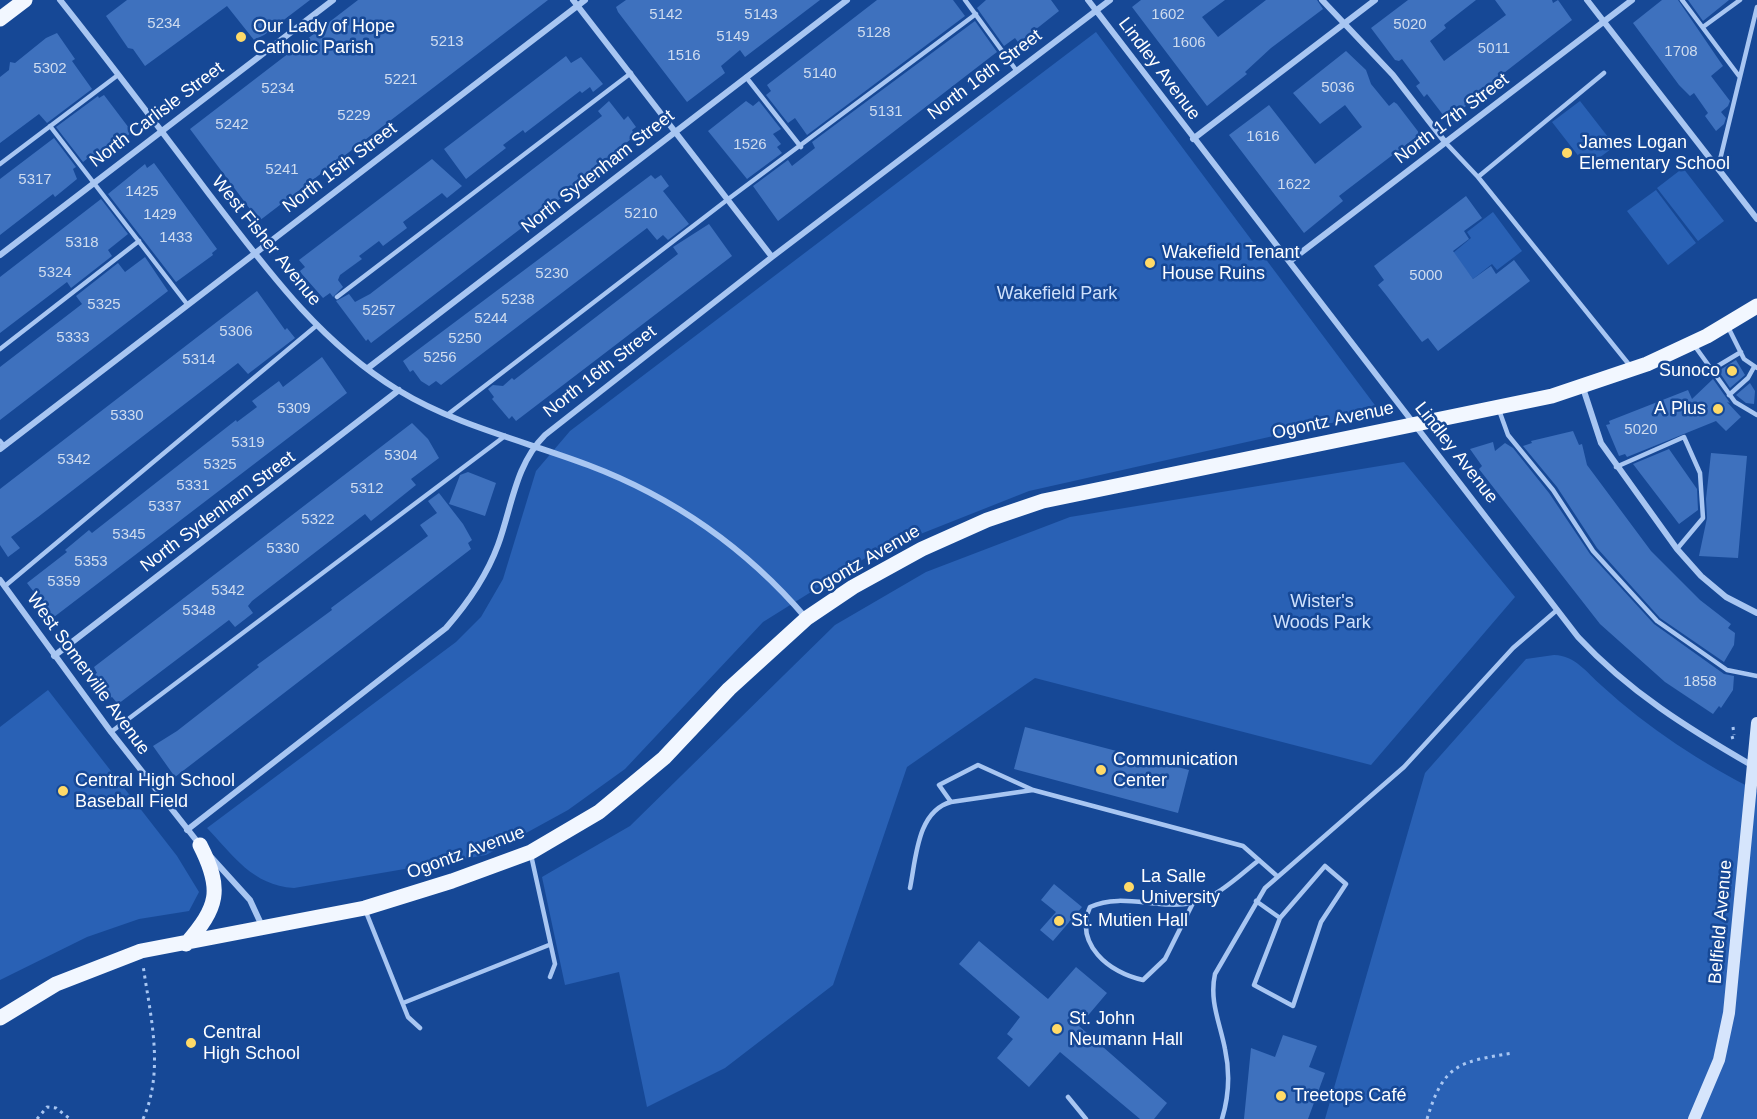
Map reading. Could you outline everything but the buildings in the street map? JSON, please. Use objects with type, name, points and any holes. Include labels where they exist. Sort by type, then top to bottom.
[{"type":"main road","points":[[0,19],[25,0]]},
{"type":"main road","name":"Ogontz Avenue","points":[[0,1018],[56,984],[141,951],[364,908],[452,881],[531,852],[599,812],[664,758],[729,689],[807,618],[853,587],[922,549],[987,520],[1043,501],[1498,407],[1583,387],[1633,369],[1693,343],[1757,306]]},
{"type":"main road","points":[[186,944],[213,908],[215,897],[210,864],[200,845]]},
{"type":"street","name":"West Fisher Avenue","points":[[60,0],[254,253],[287,295],[316,326],[399,390],[447,415],[616,476],[694,518],[750,560],[807,618]]},
{"type":"street","name":"North Carlisle Street","points":[[0,255],[333,0]]},
{"type":"street","name":"North 15th Street","points":[[1,445],[254,253],[575,3],[585,0]]},
{"type":"street","name":"North Sydenham Street","points":[[368,368],[847,0]]},
{"type":"street","name":"Lindley Avenue","points":[[1088,0],[1193,140],[1290,261],[1557,610],[1597,657],[1626,685],[1694,732],[1755,767]]},
{"type":"street","name":"North 16th Street","points":[[187,830],[446,628],[461,611],[498,546],[522,466],[534,446],[556,425],[771,257],[1110,0]]},
{"type":"street","points":[[1322,0],[1393,75],[1445,142]]},
{"type":"street","points":[[1193,140],[1375,0]]},
{"type":"street","points":[[1587,0],[1757,219]]},
{"type":"street","name":"North 17th Street","points":[[1290,261],[1632,0]]},
{"type":"street","points":[[575,3],[771,257]]},
{"type":"street","points":[[1583,387],[1601,443],[1677,549],[1701,576],[1726,597],[1757,613]]},
{"type":"street","name":"North Sydenham Street","points":[[54,656],[399,390]]},
{"type":"street","name":"West Somerville Avenue","points":[[0,580],[54,656],[187,830],[250,900],[262,926]]},
{"type":"street","name":"Belfield Avenue","points":[[1694,1119],[1719,1060],[1730,1013],[1755,767],[1757,723]]},
{"type":"lane","points":[[965,0],[1016,70]]},
{"type":"lane","points":[[1682,0],[1739,76]]},
{"type":"lane","points":[[1703,27],[1740,0]]},
{"type":"lane","points":[[1718,168],[1757,7]]},
{"type":"lane","points":[[447,415],[727,200],[801,147],[976,14]]},
{"type":"lane","points":[[337,297],[631,73]]},
{"type":"lane","points":[[1478,177],[1604,73]]},
{"type":"lane","points":[[0,164],[118,75]]},
{"type":"lane","points":[[746,77],[801,147]]},
{"type":"lane","points":[[50,126],[187,304]]},
{"type":"lane","points":[[1445,142],[1478,177],[1633,369]]},
{"type":"lane","points":[[0,349],[139,241]]},
{"type":"lane","points":[[1727,325],[1744,359],[1756,367],[1748,378],[1729,394]]},
{"type":"lane","points":[[5,586],[316,326]]},
{"type":"lane","points":[[1693,343],[1735,402],[1757,415]]},
{"type":"lane","points":[[1711,370],[1741,352]]},
{"type":"lane","points":[[1498,407],[1508,435],[1553,490],[1593,551],[1657,621],[1727,670],[1757,676]]},
{"type":"lane","points":[[111,732],[505,436]]},
{"type":"lane","points":[[1616,467],[1684,437],[1700,473],[1703,518],[1677,549]]},
{"type":"lane","points":[[1222,1119],[1229,1084],[1226,1049],[1212,996],[1212,987],[1215,974],[1256,901],[1277,876],[1404,767],[1513,648],[1557,610]]},
{"type":"lane","points":[[951,802],[939,785],[978,765],[1033,790],[1243,846],[1277,876]]},
{"type":"lane","points":[[910,888],[921,836],[929,815],[942,804],[1033,790]]},
{"type":"lane","points":[[531,852],[549,945],[555,964],[550,977]]},
{"type":"lane","points":[[1194,903],[1165,959],[1143,980],[1110,968],[1086,936],[1084,922],[1090,907],[1101,902],[1194,903],[1228,885],[1259,860]]},
{"type":"lane","points":[[1325,866],[1346,884],[1321,922],[1293,1006],[1254,985],[1280,918],[1325,866]]},
{"type":"lane","points":[[1256,901],[1280,918]]},
{"type":"lane","points":[[364,908],[408,1017],[420,1028]]},
{"type":"lane","points":[[403,1003],[549,945]]},
{"type":"lane","points":[[1068,1097],[1086,1119]]},
{"type":"path","points":[[1733,728],[1734,736]]},
{"type":"path","points":[[141,951],[154,1041],[155,1076],[148,1106],[142,1119]]},
{"type":"path","points":[[1427,1119],[1435,1094],[1451,1069],[1471,1060],[1513,1053]]},
{"type":"path","points":[[36,1119],[47,1107],[56,1108],[70,1119]]},
{"type":"green space","name":"Wakefield Park","points":[[1096,32],[1380,412],[1029,491],[875,552],[763,622],[625,769],[568,810],[486,855],[294,888],[279,886],[255,875],[235,858],[207,828],[456,642],[481,617],[503,579],[536,471],[570,431]]},
{"type":"green space","points":[[1580,101],[1615,146],[1587,167],[1552,122]]},
{"type":"green space","points":[[1683,168],[1724,221],[1698,241],[1657,188]]},
{"type":"green space","points":[[1656,190],[1696,243],[1668,265],[1627,211]]},
{"type":"green space","points":[[1493,212],[1522,251],[1497,270],[1492,264],[1473,279],[1453,253],[1471,238],[1467,232]]},
{"type":"green space","name":"Wister's Woods Park","points":[[1404,462],[1515,597],[1371,765],[1035,678],[907,767],[833,985],[725,1068],[647,1107],[619,972],[565,985],[542,877],[630,826],[835,625],[926,572],[1070,517]]},
{"type":"green space","points":[[1554,655],[1569,658],[1575,662],[1656,730],[1695,757],[1757,791],[1757,1119],[1325,1119],[1425,773],[1526,659]]},
{"type":"green space","name":"Central High School Baseball Field","points":[[48,690],[177,856],[199,892],[189,911],[139,919],[87,937],[0,980],[0,727]]},
{"type":"place","name":"Our Lady of Hope Catholic Parish","points":[[241,37]]},
{"type":"place","name":"James Logan Elementary School","points":[[1567,153]]},
{"type":"place","name":"Wakefield Tenant House Ruins","points":[[1150,263]]},
{"type":"place","name":"Sunoco","points":[[1732,371]]},
{"type":"place","name":"A Plus","points":[[1718,409]]},
{"type":"place","name":"Communication Center","points":[[1101,770]]},
{"type":"place","name":"Central High School Baseball Field","points":[[63,791]]},
{"type":"place","name":"La Salle University","points":[[1129,887]]},
{"type":"place","name":"St. Mutien Hall","points":[[1059,921]]},
{"type":"place","name":"St. John Neumann Hall","points":[[1057,1029]]},
{"type":"place","name":"Central High School","points":[[191,1043]]},
{"type":"place","name":"Treetops Café","points":[[1281,1096]]}]
